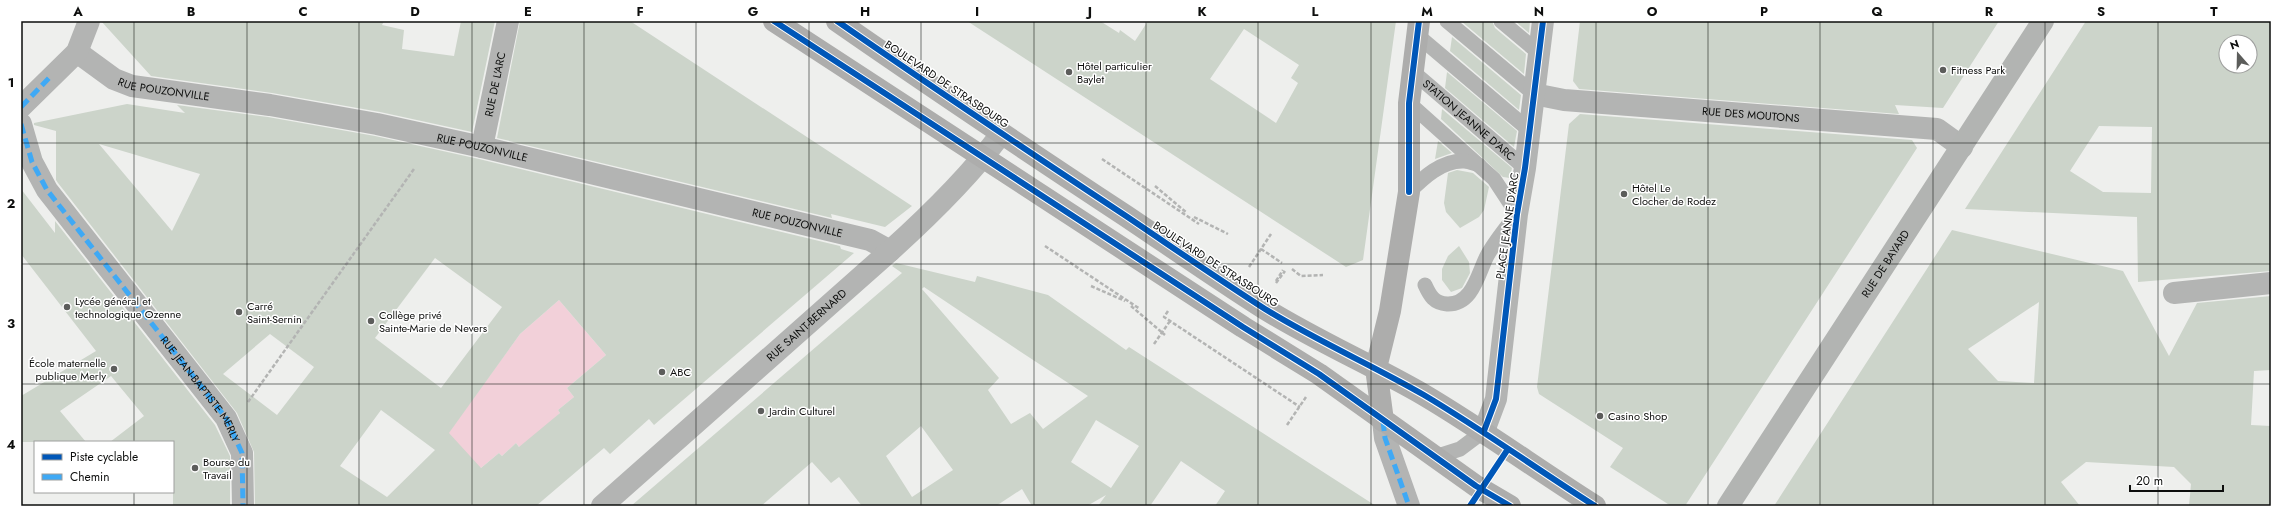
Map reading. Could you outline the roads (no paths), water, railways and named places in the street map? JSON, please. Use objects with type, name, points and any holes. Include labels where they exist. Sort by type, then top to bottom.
[{"type":"main road","points":[[774,21],[870,81],[984,158],[1319,374],[1476,486],[1510,506]]},
{"type":"main road","name":"BOULEVARD DE STRASBOURG","points":[[837,21],[1002,134],[1266,309],[1333,348],[1376,368],[1484,431],[1526,462],[1595,506]]},
{"type":"main road","points":[[1383,420],[1376,368],[1390,311],[1408,192],[1409,103],[1418,28]]},
{"type":"street","points":[[21,107],[77,52],[89,21]]},
{"type":"street","name":"RUE DE L'ARC","points":[[482,147],[508,21]]},
{"type":"street","name":"PLACE JEANNE D'ARC","points":[[1484,431],[1496,399],[1517,214],[1525,168],[1543,21]]},
{"type":"street","name":"RUE DE BAYARD","points":[[1728,506],[2043,21]]},
{"type":"street","name":"RUE POUZONVILLE","points":[[77,52],[114,79],[132,86],[270,105],[378,124],[482,147],[870,240],[890,251]]},
{"type":"street","name":"RUE DES MOUTONS","points":[[1534,94],[1564,100],[1936,129],[1962,147]]},
{"type":"street","name":"RUE JEAN-BAPTISTE MERLY","points":[[21,124],[32,162],[47,190],[226,418],[242,453],[243,506]]},
{"type":"street","name":"RUE SAINT-BERNARD","points":[[602,506],[890,251],[934,210],[984,158],[1002,134]]},
{"type":"street","points":[[2174,293],[2271,283]]},
{"type":"street","points":[[1383,420],[1385,438],[1409,506]]},
{"type":"lane","points":[[1447,21],[1534,94]]},
{"type":"lane","points":[[1501,21],[1539,53]]},
{"type":"lane","points":[[1418,28],[1529,130]]},
{"type":"lane","name":"STATION JEANNE D'ARC","points":[[1412,71],[1525,168]]},
{"type":"lane","points":[[1409,103],[1482,166],[1494,179],[1517,214],[1487,256],[1474,286],[1465,298],[1451,304],[1441,303],[1430,297],[1425,285]]},
{"type":"lane","points":[[1408,192],[1425,176],[1448,163],[1465,161],[1482,166]]},
{"type":"lane","points":[[1436,457],[1460,449],[1484,431]]},
{"type":"place","name":"Fitness Park","points":[[1943,70]]},
{"type":"place","name":"Hôtel particulier Baylet","points":[[1069,72]]},
{"type":"place","name":"Hôtel Le Clocher de Rodez","points":[[1624,194]]},
{"type":"place","name":"Lycée général et technologique Ozenne","points":[[67,307]]},
{"type":"place","name":"Carré Saint-Sernin","points":[[239,312]]},
{"type":"place","name":"Collège privé Sainte-Marie de Nevers","points":[[371,321]]},
{"type":"place","name":"École maternelle publique Merly","points":[[114,369]]},
{"type":"place","name":"ABC","points":[[662,372]]},
{"type":"place","name":"Jardin Culturel","points":[[761,411]]},
{"type":"place","name":"Casino Shop","points":[[1600,416]]},
{"type":"place","name":"Bourse du Travail","points":[[195,468]]}]
